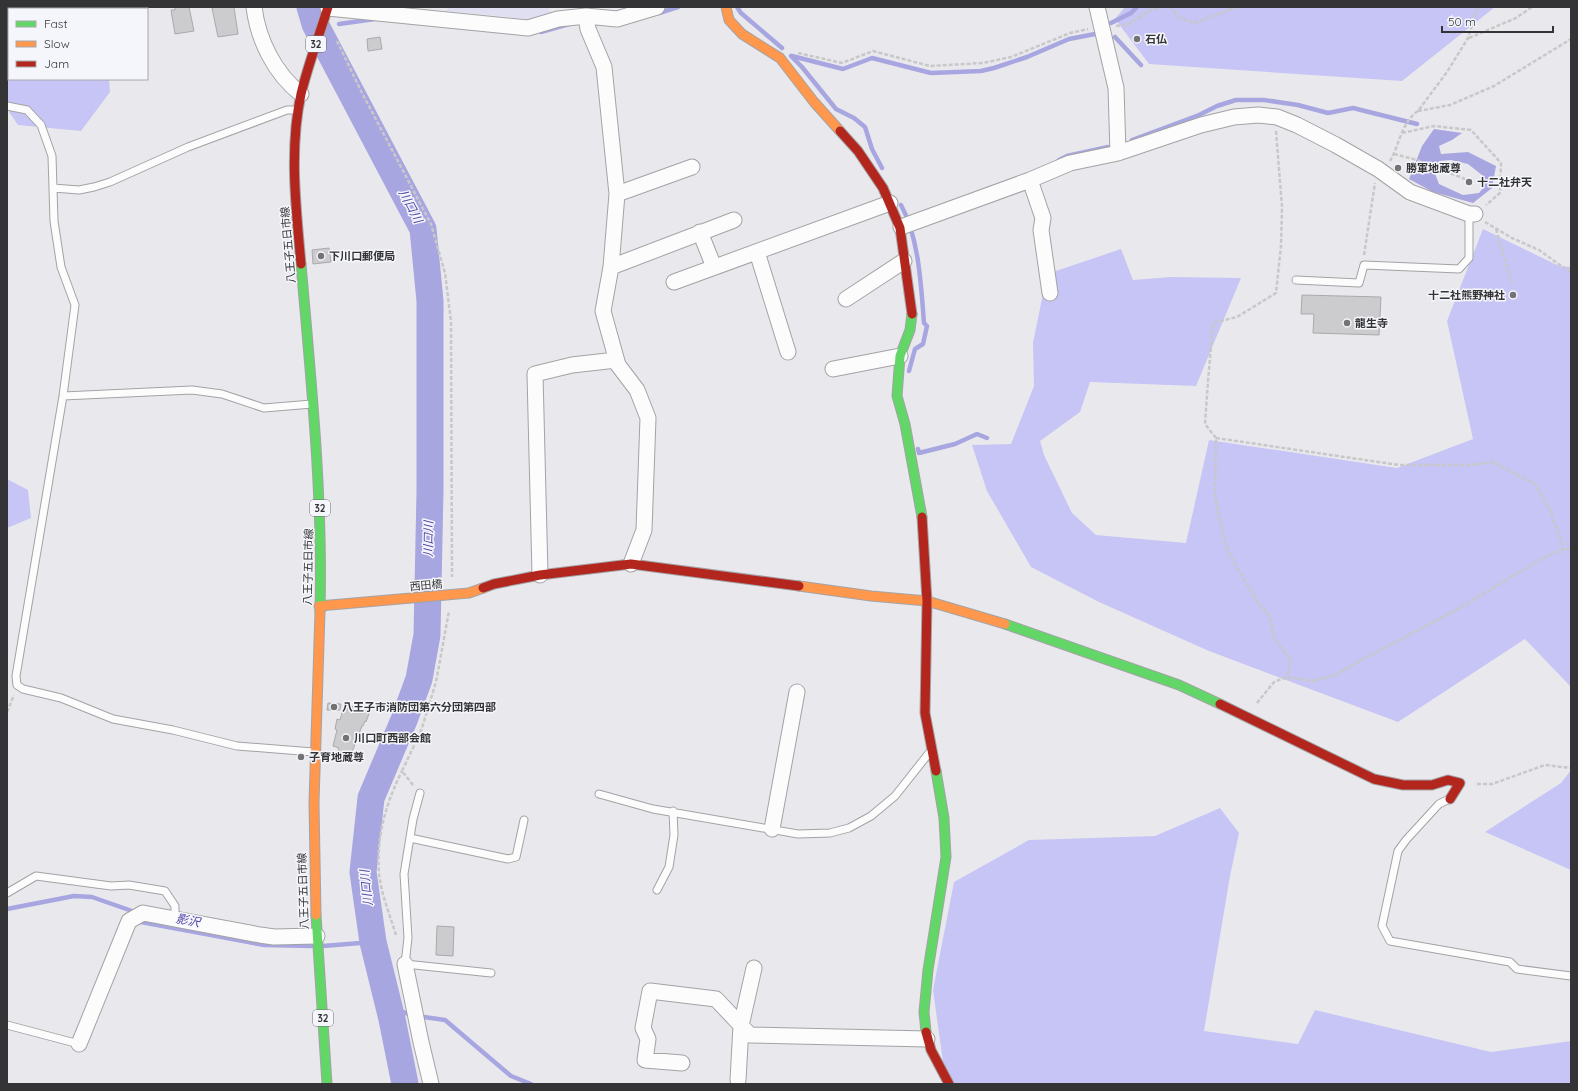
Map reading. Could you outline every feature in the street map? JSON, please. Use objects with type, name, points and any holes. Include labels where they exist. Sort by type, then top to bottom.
[{"type":"street","points":[[254,7],[260,37],[267,51],[289,85],[303,88]]},
{"type":"street","points":[[328,7],[528,28],[558,20],[586,16],[617,19],[657,7]]},
{"type":"street","name":"八王子五日市線","points":[[327,1084],[317,936],[314,844],[320,523],[314,404],[295,181],[296,141],[299,109],[303,88],[328,7]]},
{"type":"street","points":[[726,7],[729,20],[742,34],[780,58],[814,102],[858,151],[883,188],[900,227],[912,315],[910,330],[900,356],[897,396],[905,424],[921,509],[927,602],[925,713],[944,818],[946,857],[928,970],[924,1012],[927,1039],[931,1050],[949,1084]]},
{"type":"street","points":[[1097,7],[1116,88],[1118,153]]},
{"type":"street","points":[[586,16],[588,29],[604,67],[617,194],[611,267],[603,311],[618,365],[637,390],[648,418],[644,530],[631,564]]},
{"type":"street","points":[[900,227],[1030,180],[1070,163],[1118,153],[1201,125],[1234,117],[1258,115],[1277,117],[1297,125],[1383,172],[1410,192],[1472,214]]},
{"type":"street","points":[[617,194],[692,166]]},
{"type":"street","points":[[1030,180],[1043,218],[1041,230],[1050,293]]},
{"type":"street","points":[[674,282],[890,203]]},
{"type":"street","points":[[611,267],[734,220]]},
{"type":"street","points":[[700,232],[714,267]]},
{"type":"street","points":[[757,252],[788,352]]},
{"type":"street","points":[[846,298],[904,262]]},
{"type":"street","points":[[833,370],[900,356]]},
{"type":"street","points":[[540,575],[535,374],[572,365],[616,360]]},
{"type":"street","name":"西田橋","points":[[319,606],[469,593],[494,584],[540,575],[631,564],[927,602],[996,621],[1179,685],[1247,716],[1374,779],[1403,785],[1432,785],[1448,780],[1460,783]]},
{"type":"street","points":[[772,829],[797,692]]},
{"type":"street","points":[[1450,799],[1460,783]]},
{"type":"street","points":[[80,1044],[129,921],[143,913],[274,937],[317,936]]},
{"type":"street","points":[[405,964],[431,1084]]},
{"type":"street","points":[[738,1080],[741,1026],[754,968]]},
{"type":"street","points":[[682,1063],[645,1060],[648,1038],[643,1028],[650,991],[716,999],[750,1035],[927,1039]]},
{"type":"lane","points":[[7,106],[27,110],[41,125],[52,156],[54,221],[61,267],[75,305],[63,396],[16,676],[17,685],[23,689],[61,698],[113,719],[173,730],[237,746],[315,752]]},
{"type":"lane","points":[[53,188],[79,190],[105,184],[188,147],[287,110],[299,109]]},
{"type":"lane","points":[[1296,280],[1359,283],[1364,265],[1459,269],[1469,258],[1472,214]]},
{"type":"lane","points":[[63,396],[192,390],[222,394],[264,408],[314,404]]},
{"type":"lane","points":[[599,794],[653,809],[673,811],[798,834],[830,833],[849,828],[871,816],[895,796],[931,750]]},
{"type":"lane","points":[[420,793],[413,819],[404,874],[408,938],[405,964],[491,973]]},
{"type":"lane","points":[[1450,799],[1439,804],[1406,840],[1398,851],[1382,926],[1390,942],[1510,962],[1517,969],[1571,976]]},
{"type":"lane","points":[[657,890],[669,867],[674,836],[673,811]]},
{"type":"lane","points":[[410,838],[508,859],[516,856],[524,820]]},
{"type":"lane","points":[[7,893],[36,876],[111,886],[129,885],[165,891],[175,906],[175,918]]},
{"type":"lane","points":[[7,1025],[80,1044]]},
{"type":"path","points":[[795,52],[842,63],[872,51],[930,66],[983,62],[1011,57],[1070,34],[1101,26],[1114,27],[1129,24],[1149,11],[1163,7]]},
{"type":"path","points":[[1170,7],[1180,18],[1194,23],[1237,7]]},
{"type":"path","points":[[1418,111],[1447,72],[1468,38],[1478,7]]},
{"type":"path","points":[[1468,38],[1516,18],[1532,7]]},
{"type":"path","points":[[1383,172],[1394,154],[1402,133],[1413,114],[1418,111],[1450,105],[1494,86],[1571,39]]},
{"type":"path","points":[[337,40],[360,91],[431,224],[445,273],[451,321],[452,595],[436,682],[421,731],[412,753],[393,788],[383,818],[379,839],[379,874],[384,899],[398,942]]},
{"type":"path","points":[[1402,133],[1434,126],[1471,130],[1501,164],[1500,193],[1472,214],[1512,238],[1539,250],[1564,268],[1571,271]]},
{"type":"path","points":[[1276,139],[1282,206],[1281,246],[1276,293],[1237,317],[1213,323],[1205,424],[1216,438],[1215,496],[1226,546],[1248,587],[1270,617],[1274,639],[1292,659],[1287,678]]},
{"type":"path","points":[[1394,154],[1417,160],[1465,179]]},
{"type":"path","points":[[1366,244],[1373,189]]},
{"type":"path","points":[[1496,229],[1512,284]]},
{"type":"path","points":[[1216,438],[1399,465],[1470,465],[1493,462],[1535,484],[1550,510],[1564,549]]},
{"type":"path","points":[[1247,716],[1274,682],[1287,678],[1313,681],[1336,676],[1356,663],[1448,614],[1546,557],[1564,549],[1571,549]]},
{"type":"path","points":[[7,712],[17,685]]},
{"type":"path","points":[[1460,783],[1492,784],[1545,765],[1571,768]]},
{"type":"path","points":[[402,771],[420,793]]},
{"type":"shaded area","points":[[448,7],[548,7],[551,14],[530,19],[446,11]]},
{"type":"shaded area","points":[[1125,7],[1495,7],[1402,81],[1149,64],[1115,19]]},
{"type":"shaded area","points":[[8,35],[8,80],[109,80],[110,92],[81,131],[18,125],[7,109]]},
{"type":"shaded area","points":[[1434,129],[1462,133],[1439,146],[1441,154],[1468,152],[1496,166],[1492,188],[1473,203],[1433,192],[1409,179],[1422,146]],"holes":[[[1451,160],[1468,164],[1482,175],[1484,187],[1479,193],[1463,195],[1439,184],[1434,171],[1439,161]]]},
{"type":"shaded area","points":[[1483,229],[1559,266],[1571,267],[1571,687],[1525,639],[1398,722],[1209,651],[1099,602],[1031,567],[987,491],[972,445],[1011,444],[1034,386],[1033,343],[1047,274],[1121,249],[1133,280],[1171,277],[1241,278],[1196,386],[1090,382],[1080,412],[1040,441],[1044,455],[1072,513],[1096,535],[1186,543],[1209,440],[1397,468],[1473,439],[1447,321]]},
{"type":"shaded area","points":[[7,479],[28,490],[31,518],[7,528]]},
{"type":"shaded area","points":[[1571,770],[1571,870],[1485,832],[1561,783]]},
{"type":"shaded area","points":[[1220,808],[1239,833],[1230,876],[1204,1031],[1298,1044],[1315,1010],[1491,1052],[1571,1041],[1571,1084],[946,1084],[933,990],[954,882],[1029,840],[1155,836]]},
{"type":"building","points":[[175,7],[189,7],[194,31],[175,34],[171,10],[175,10]]},
{"type":"building","points":[[234,7],[238,34],[218,37],[212,8]]},
{"type":"building","points":[[380,37],[382,49],[368,51],[367,39]]},
{"type":"building","name":"下川口郵便局","points":[[329,248],[331,262],[313,264],[312,250]]},
{"type":"building","name":"龍生寺","points":[[1302,295],[1381,297],[1379,335],[1313,333],[1314,314],[1301,314]]},
{"type":"building","name":"八王子市消防団第六分団第四部","points":[[328,703],[341,704],[340,710],[327,710]]},
{"type":"building","name":"川口町西部会館","points":[[348,705],[370,711],[366,722],[365,721],[362,726],[350,757],[337,753],[339,748],[333,746],[337,730],[335,729],[337,719],[340,720],[343,710],[347,710]]},
{"type":"building","points":[[437,926],[454,927],[453,956],[436,955]]},
{"type":"waterway","name":"川口川","points":[[310,7],[315,24],[423,229],[430,301],[430,491],[427,635],[419,679],[404,720],[371,798],[363,872],[373,942],[392,1019],[405,1084]]},
{"type":"waterway","points":[[659,13],[678,7]]},
{"type":"waterway","points":[[737,7],[741,13],[782,48]]},
{"type":"waterway","points":[[1111,23],[1131,13],[1137,7]]},
{"type":"waterway","points":[[339,24],[375,19]]},
{"type":"waterway","points":[[541,32],[569,24]]},
{"type":"waterway","points":[[792,56],[843,69],[872,58],[931,73],[981,71],[1027,57],[1069,39],[1095,34]]},
{"type":"waterway","points":[[1115,37],[1141,65]]},
{"type":"waterway","points":[[791,56],[802,67],[836,109],[854,118],[865,127],[872,149],[882,168]]},
{"type":"waterway","points":[[1132,140],[1199,115],[1217,106],[1236,100],[1264,100],[1298,105],[1328,113],[1353,108],[1417,124]]},
{"type":"waterway","points":[[1059,160],[1067,156],[1108,147]]},
{"type":"waterway","points":[[901,205],[912,232],[918,262],[924,323],[927,326],[923,344],[915,349],[909,371]]},
{"type":"waterway","points":[[918,449],[919,453],[955,444],[977,434],[987,438]]},
{"type":"waterway","name":"影沢","points":[[7,909],[74,896],[92,897],[132,911],[141,922],[264,945],[312,946]]},
{"type":"waterway","name":"影沢","points":[[323,946],[373,942]]},
{"type":"waterway","points":[[389,1006],[408,1014]]},
{"type":"waterway","points":[[424,1017],[445,1020],[511,1076],[531,1084]]},
{"type":"traffic: fast","points":[[301,264],[318,481],[320,524],[320,611]]},
{"type":"traffic: fast","points":[[912,314],[910,330],[900,356],[897,396],[905,424],[922,517]]},
{"type":"traffic: fast","points":[[1005,624],[1179,685],[1220,704]]},
{"type":"traffic: fast","points":[[926,1032],[924,1012],[928,970],[946,857],[944,818],[936,771]]},
{"type":"traffic: fast","points":[[316,915],[327,1084]]},
{"type":"traffic: slow","points":[[726,7],[729,20],[742,34],[780,58],[814,102],[840,131]]},
{"type":"traffic: slow","points":[[799,586],[871,596],[927,601],[1005,624]]},
{"type":"traffic: slow","points":[[319,606],[469,593],[483,588]]},
{"type":"traffic: slow","points":[[316,915],[314,803],[320,611]]},
{"type":"traffic: jam","points":[[301,264],[297,222],[294,157],[297,115],[310,61],[328,7]]},
{"type":"traffic: jam","points":[[840,131],[858,151],[883,188],[900,228],[912,314]]},
{"type":"traffic: jam","points":[[922,517],[927,601],[925,713],[936,771]]},
{"type":"traffic: jam","points":[[483,588],[494,584],[540,575],[631,564],[799,586]]},
{"type":"traffic: jam","points":[[1220,704],[1374,779],[1403,785],[1432,785],[1448,780],[1460,783],[1450,799]]},
{"type":"traffic: jam","points":[[926,1032],[931,1050],[949,1084]]},
{"type":"place","name":"石仏","points":[[1137,39]]},
{"type":"place","name":"勝軍地蔵尊","points":[[1398,168]]},
{"type":"place","name":"十二社弁天","points":[[1469,182]]},
{"type":"place","name":"下川口郵便局","points":[[321,256]]},
{"type":"place","name":"十二社熊野神社","points":[[1513,295]]},
{"type":"place","name":"龍生寺","points":[[1347,323]]},
{"type":"place","name":"八王子市消防団第六分団第四部","points":[[334,707]]},
{"type":"place","name":"川口町西部会館","points":[[346,738]]},
{"type":"place","name":"子育地蔵尊","points":[[301,757]]}]
